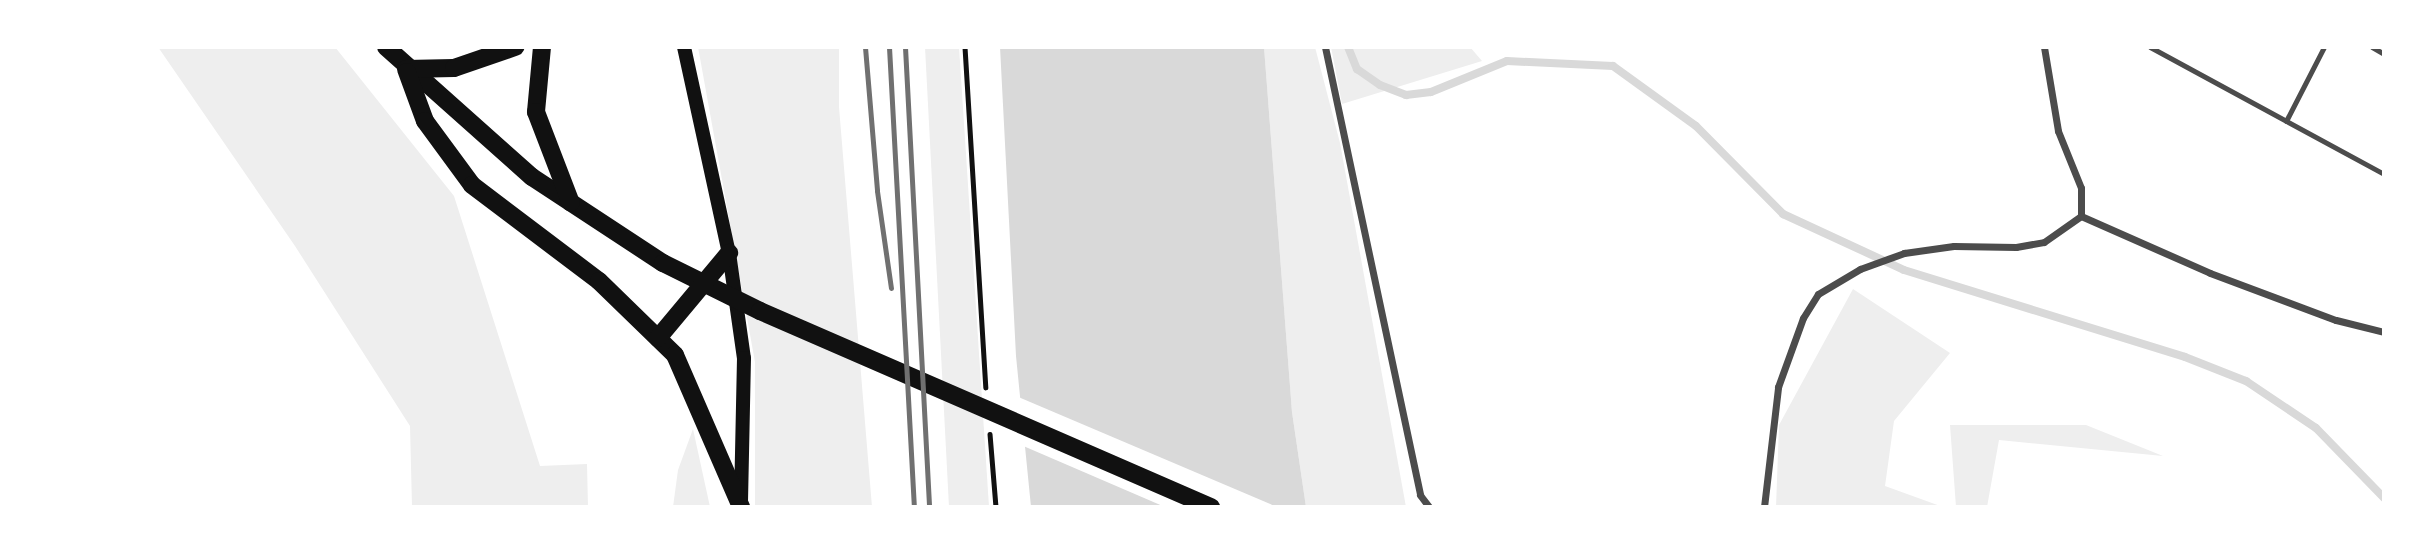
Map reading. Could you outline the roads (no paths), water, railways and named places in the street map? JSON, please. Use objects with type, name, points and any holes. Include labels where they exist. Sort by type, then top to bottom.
[{"type":"main road","points":[[386,47],[406,69],[532,177],[663,263],[760,311],[1211,507]]},
{"type":"main road","points":[[406,69],[454,68],[515,47]]},
{"type":"main road","points":[[542,47],[536,112],[571,203]]},
{"type":"main road","points":[[684,47],[729,253],[744,358],[741,507]]},
{"type":"main road","points":[[406,69],[425,121],[472,185],[599,281],[675,355],[741,507]]},
{"type":"main road","points":[[659,338],[729,253]]},
{"type":"street","points":[[1325,47],[1420,495],[1429,507]]},
{"type":"street","points":[[2044,47],[2058,131],[2081,188],[2081,216]]},
{"type":"street","points":[[1764,507],[1778,387],[1803,318],[1818,294],[1860,269],[1904,253],[2044,242],[2081,216]]},
{"type":"street","points":[[2081,216],[2210,273],[2336,320],[2384,332]]},
{"type":"lane","points":[[2150,47],[2384,174]]},
{"type":"lane","points":[[2286,121],[2324,47]]},
{"type":"lane","points":[[2372,47],[2384,54]]},
{"type":"waterway","points":[[1348,47],[1357,69],[1380,85],[1406,95],[1431,92],[1507,61],[1613,66],[1696,126],[1783,214],[1904,270],[2185,357],[2246,381],[2316,428],[2384,498]]},
{"type":"railway","points":[[865,47],[877,191],[891,288]]},
{"type":"railway","points":[[889,47],[914,507]]},
{"type":"railway","points":[[905,47],[929,507]]}]
